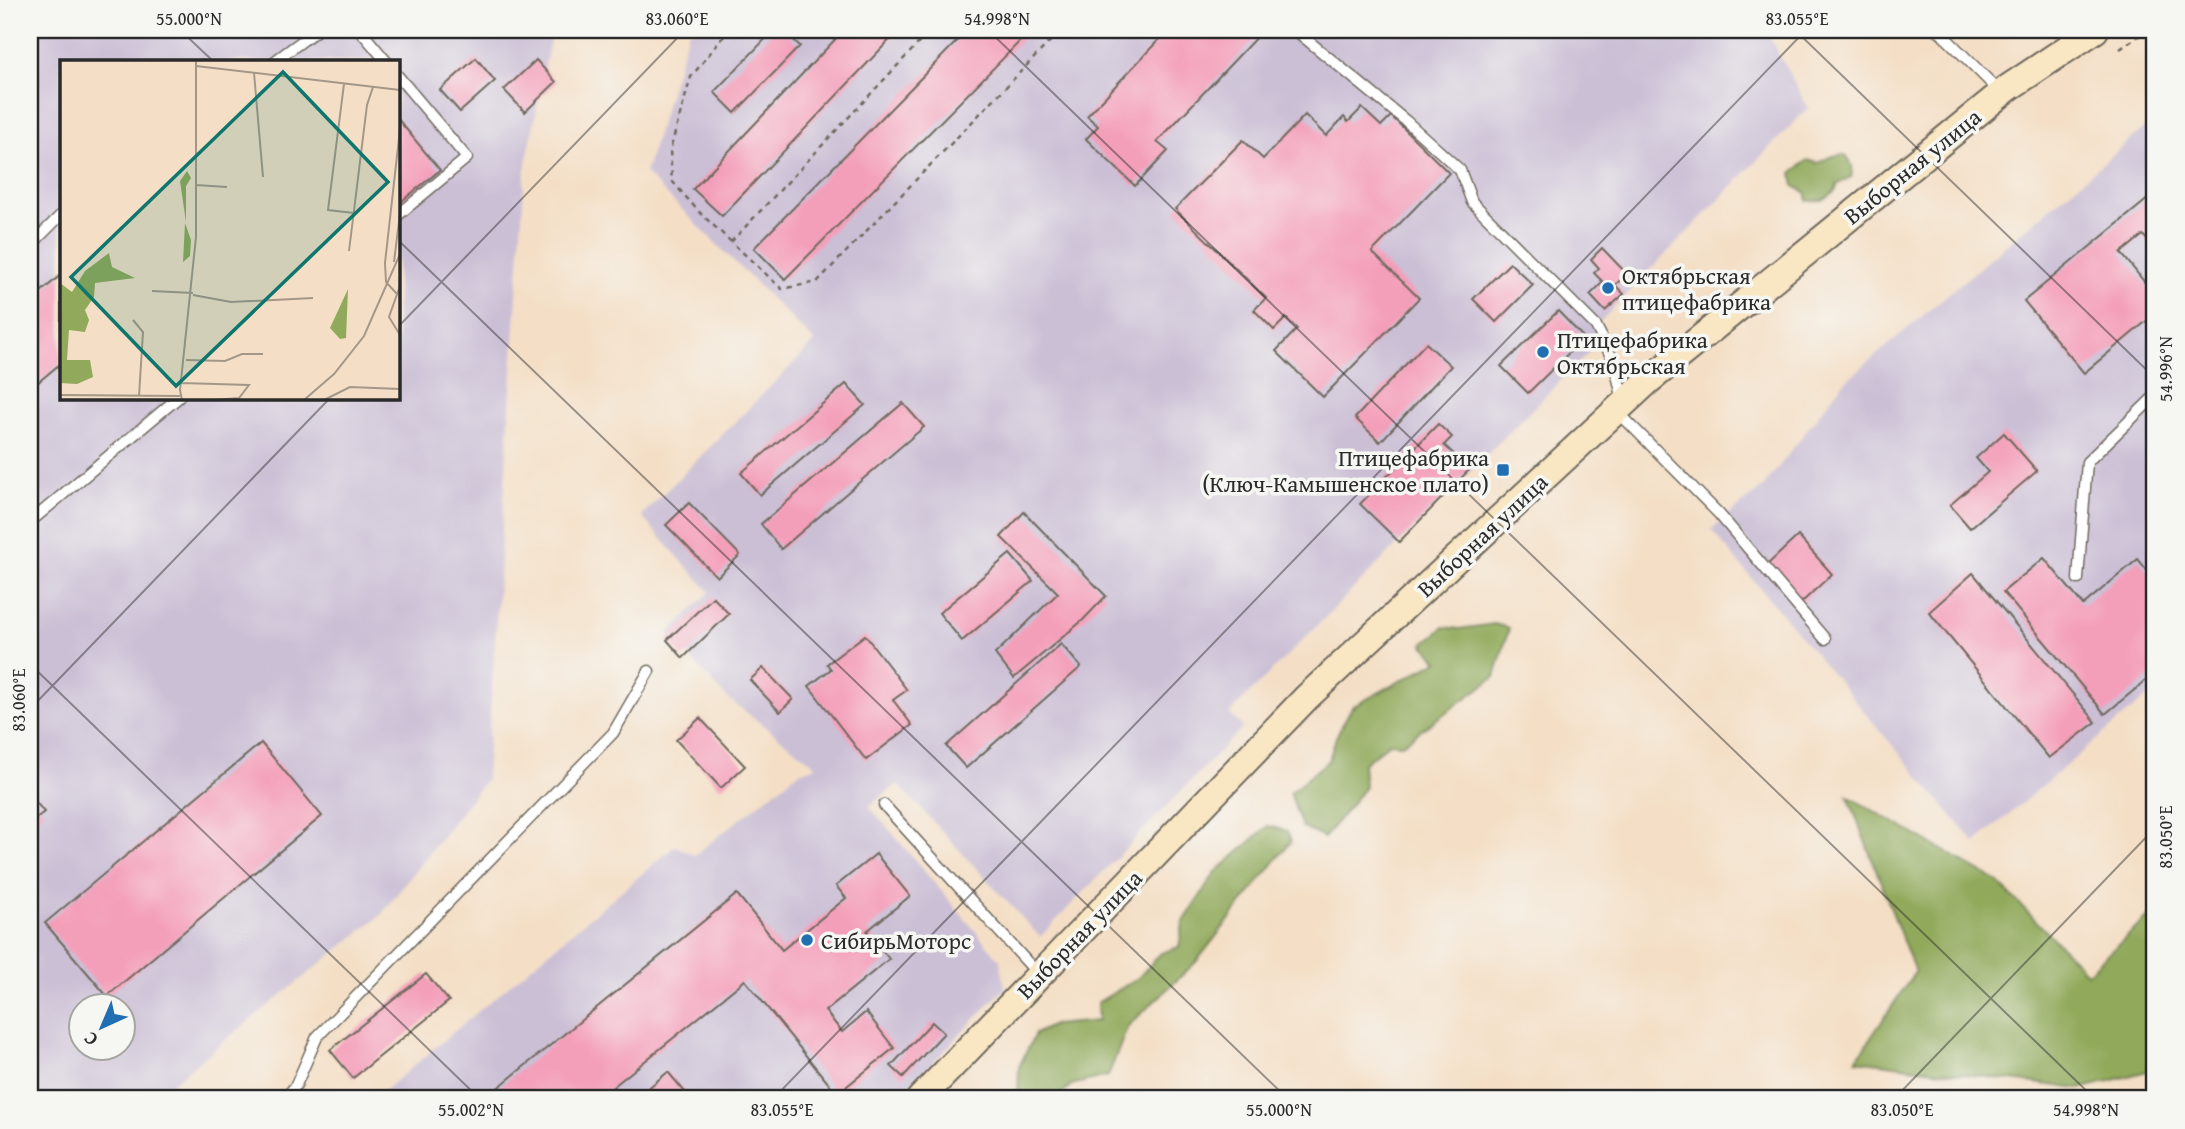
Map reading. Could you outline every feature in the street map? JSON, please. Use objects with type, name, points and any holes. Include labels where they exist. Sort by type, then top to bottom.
[{"type":"main road","name":"Выборная улица","points":[[920,1099],[1307,697],[1620,407],[1658,373],[2002,93],[2095,30]]},
{"type":"lane","points":[[276,60],[317,30]]},
{"type":"lane","points":[[360,30],[385,60]]},
{"type":"lane","points":[[1295,30],[1406,121],[1460,170],[1472,202],[1596,326],[1614,362],[1620,407],[1719,514],[1825,639]]},
{"type":"lane","points":[[1938,30],[2002,93]]},
{"type":"lane","points":[[399,77],[467,158],[399,214]]},
{"type":"lane","points":[[30,246],[60,216]]},
{"type":"lane","points":[[2078,579],[2087,462],[2155,396]]},
{"type":"lane","points":[[30,522],[177,399]]},
{"type":"lane","points":[[285,1099],[296,1085],[317,1037],[613,733],[649,671]]},
{"type":"lane","points":[[884,805],[1039,975]]},
{"type":"path","points":[[732,30],[722,38],[691,77],[670,150],[672,181],[699,212],[782,289],[817,282],[1061,30]]},
{"type":"path","points":[[731,242],[931,30]]},
{"type":"path","points":[[2120,50],[2147,30]]},
{"type":"shaded area","points":[[30,30],[552,30],[525,170],[486,779],[381,915],[152,1099],[30,1099]]},
{"type":"shaded area","points":[[689,30],[1766,30],[1808,108],[1596,326],[1601,340],[1229,714],[1243,727],[1040,937],[898,784],[869,806],[1000,960],[1005,988],[897,1099],[374,1099],[675,846],[695,855],[799,772],[817,766],[726,697],[668,633],[710,592],[641,516],[815,342],[645,173]]},
{"type":"shaded area","points":[[2155,119],[2155,690],[1975,843],[1711,530],[1764,486],[1842,384]]},
{"type":"green space","points":[[1846,155],[1852,168],[1851,177],[1837,185],[1836,190],[1823,200],[1807,201],[1807,193],[1794,186],[1792,173],[1808,160],[1818,163],[1832,156]]},
{"type":"green space","points":[[1494,624],[1509,628],[1495,677],[1402,744],[1389,743],[1363,764],[1365,787],[1324,838],[1302,827],[1290,793],[1329,760],[1336,737],[1352,707],[1438,661],[1423,644],[1444,627],[1459,629]]},
{"type":"green space","points":[[1848,796],[1998,882],[2087,973],[2155,911],[2155,1069],[2080,1089],[1856,1060],[1915,972]]},
{"type":"green space","points":[[1268,826],[1287,831],[1291,841],[1196,962],[1128,1026],[1108,1076],[1071,1085],[1056,1099],[1018,1096],[1019,1067],[1035,1034],[1053,1025],[1098,1021],[1097,1003],[1138,978],[1161,953],[1179,947],[1183,923],[1215,873]]},
{"type":"building","points":[[774,30],[783,30],[800,46],[735,113],[714,92]]},
{"type":"building","points":[[844,30],[899,30],[722,216],[693,189]]},
{"type":"building","points":[[968,30],[1031,30],[785,279],[754,248]]},
{"type":"building","points":[[1168,30],[1263,30],[1157,142],[1168,151],[1135,186],[1086,139],[1098,126],[1087,116]]},
{"type":"building","points":[[476,58],[495,81],[460,112],[440,90]]},
{"type":"building","points":[[536,60],[556,82],[525,112],[504,90]]},
{"type":"building","points":[[1362,108],[1381,126],[1391,116],[1449,173],[1372,252],[1419,298],[1323,397],[1276,351],[1297,329],[1286,318],[1274,330],[1254,310],[1266,298],[1175,209],[1243,140],[1263,159],[1305,115],[1326,136],[1344,117],[1348,122]]},
{"type":"building","points":[[399,120],[440,170],[399,203]]},
{"type":"building","points":[[2149,198],[2155,206],[2155,250],[2143,235],[2121,253],[2155,295],[2155,314],[2084,373],[2024,301]]},
{"type":"building","points":[[1602,248],[1627,274],[1615,285],[1624,294],[1605,311],[1590,295],[1603,282],[1594,273],[1599,268],[1591,259]]},
{"type":"building","points":[[1510,263],[1533,285],[1496,322],[1473,299]]},
{"type":"building","points":[[60,276],[60,364],[30,389],[30,301]]},
{"type":"building","name":"Птицефабрика Октябрьская","points":[[1558,311],[1584,338],[1528,393],[1501,366]]},
{"type":"building","points":[[1426,343],[1451,366],[1380,442],[1355,418]]},
{"type":"building","points":[[846,384],[865,405],[760,495],[741,473]]},
{"type":"building","points":[[903,403],[924,427],[781,549],[761,524]]},
{"type":"building","points":[[1438,424],[1452,437],[1444,445],[1470,469],[1399,542],[1360,504]]},
{"type":"building","points":[[2004,433],[2037,471],[1970,528],[1950,505],[1988,472],[1976,458]]},
{"type":"building","points":[[689,503],[740,555],[717,577],[666,525]]},
{"type":"building","points":[[1024,512],[1106,596],[1083,620],[1014,678],[995,654],[1058,593],[1001,537]]},
{"type":"building","points":[[1798,536],[1832,574],[1801,603],[1767,565]]},
{"type":"building","points":[[1010,554],[1033,581],[962,641],[939,613]]},
{"type":"building","points":[[2044,558],[2083,605],[2138,559],[2155,580],[2155,673],[2105,714],[2003,592]]},
{"type":"building","points":[[1973,573],[2096,722],[2049,758],[1929,612]]},
{"type":"building","points":[[713,597],[729,614],[683,658],[667,640]]},
{"type":"building","points":[[865,635],[907,690],[893,700],[912,725],[866,760],[809,686],[831,669],[827,664]]},
{"type":"building","points":[[1061,644],[1081,667],[966,768],[946,746]]},
{"type":"building","points":[[763,668],[793,699],[780,712],[750,680]]},
{"type":"building","points":[[700,718],[745,766],[721,788],[676,740]]},
{"type":"building","points":[[261,743],[322,816],[112,992],[104,992],[45,923]]},
{"type":"building","points":[[30,795],[44,812],[30,823]]},
{"type":"building","points":[[876,854],[910,896],[867,931],[889,959],[825,1011],[842,1032],[866,1012],[894,1048],[837,1094],[745,980],[598,1099],[484,1099],[737,894],[782,950],[846,898],[836,886]]},
{"type":"building","points":[[426,974],[449,1001],[353,1078],[330,1050]]},
{"type":"building","points":[[932,1022],[944,1033],[903,1077],[891,1066]]},
{"type":"building","points":[[668,1072],[691,1099],[643,1099],[640,1095]]},
{"type":"place","name":"Октябрьская птицефабрика","points":[[1608,288]]},
{"type":"place","name":"Птицефабрика Октябрьская","points":[[1543,352]]},
{"type":"place","name":"Птицефабрика (Ключ-Камышенское плато)","points":[[1503,470]]},
{"type":"place","name":"СибирьМоторс","points":[[807,940]]}]
